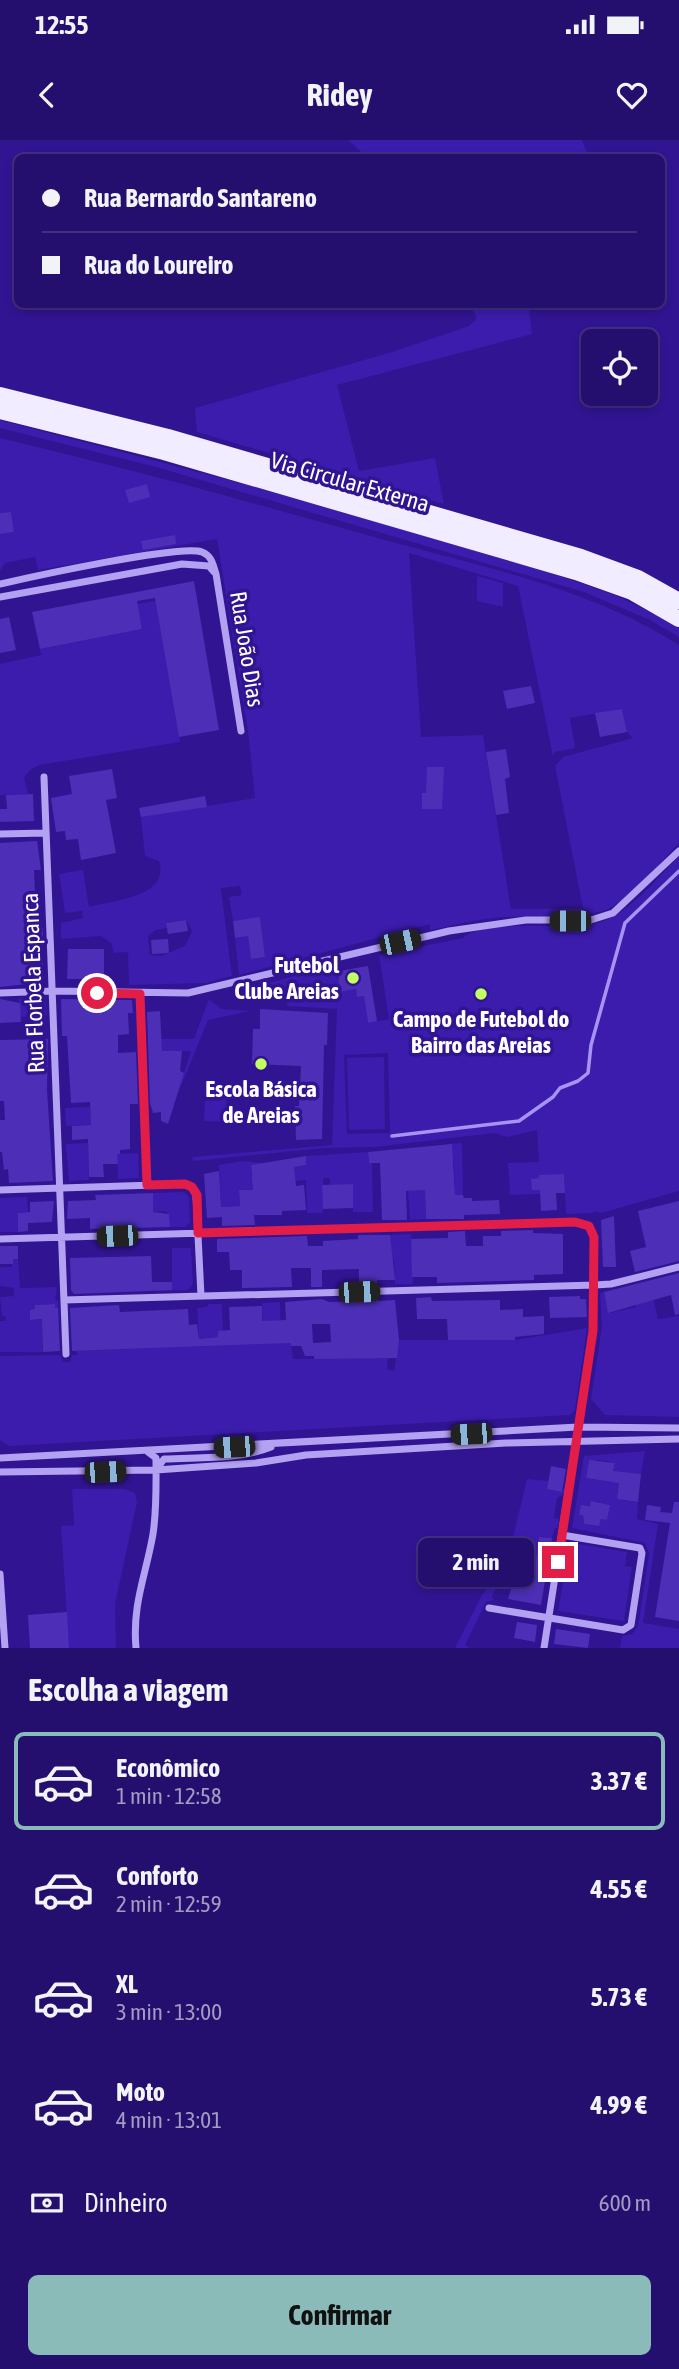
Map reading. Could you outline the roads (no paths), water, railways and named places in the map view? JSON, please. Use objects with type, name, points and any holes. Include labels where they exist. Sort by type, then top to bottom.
[{"type":"main road","name":"Via Circular Externa","points":[[0,395],[168,437],[581,557],[638,578],[679,601]]},
{"type":"main road","name":"Via Circular Externa","points":[[0,411],[164,452],[576,572],[632,592],[679,619]]},
{"type":"street","points":[[11,594],[4,583],[158,554],[194,550],[205,552],[211,558],[216,574]]},
{"type":"street","points":[[0,597],[182,564],[209,566],[216,574]]},
{"type":"street","name":"Rua João Dias","points":[[216,574],[241,731]]},
{"type":"street","name":"Rua Florbela Espanca","points":[[44,777],[66,1354]]},
{"type":"street","points":[[0,834],[46,833]]},
{"type":"street","points":[[0,993],[54,991],[140,994],[202,991],[376,947],[488,925],[526,920],[591,920],[614,914],[679,851]]},
{"type":"street","points":[[140,994],[147,1185]]},
{"type":"street","points":[[0,1190],[185,1184],[192,1187],[197,1195],[201,1296]]},
{"type":"street","points":[[0,1239],[575,1222],[589,1226],[594,1237],[593,1331],[544,1648]]},
{"type":"street","points":[[64,1300],[594,1285],[611,1284],[679,1267]]},
{"type":"street","points":[[0,1458],[578,1427],[679,1428]]},
{"type":"street","points":[[0,1472],[156,1471],[256,1463],[306,1455],[576,1440],[679,1439]]},
{"type":"street","points":[[156,1471],[164,1459],[245,1454],[276,1445]]},
{"type":"street","points":[[136,1648],[138,1594],[153,1537],[158,1499],[156,1458],[147,1452]]},
{"type":"street","points":[[489,1608],[623,1630],[631,1625],[642,1553],[640,1548],[562,1535]]},
{"type":"street","points":[[0,1574],[5,1648]]},
{"type":"waterway","points":[[392,1136],[519,1121],[553,1097],[560,1088],[578,1081],[588,1073],[591,1045],[625,923],[679,871]]},
{"type":"place","name":"Futebol Clube Areias","points":[[353,978]]},
{"type":"place","name":"Campo de Futebol do Bairro das Areias","points":[[481,994]]},
{"type":"place","name":"Escola Básica de Areias","points":[[261,1064]]}]
